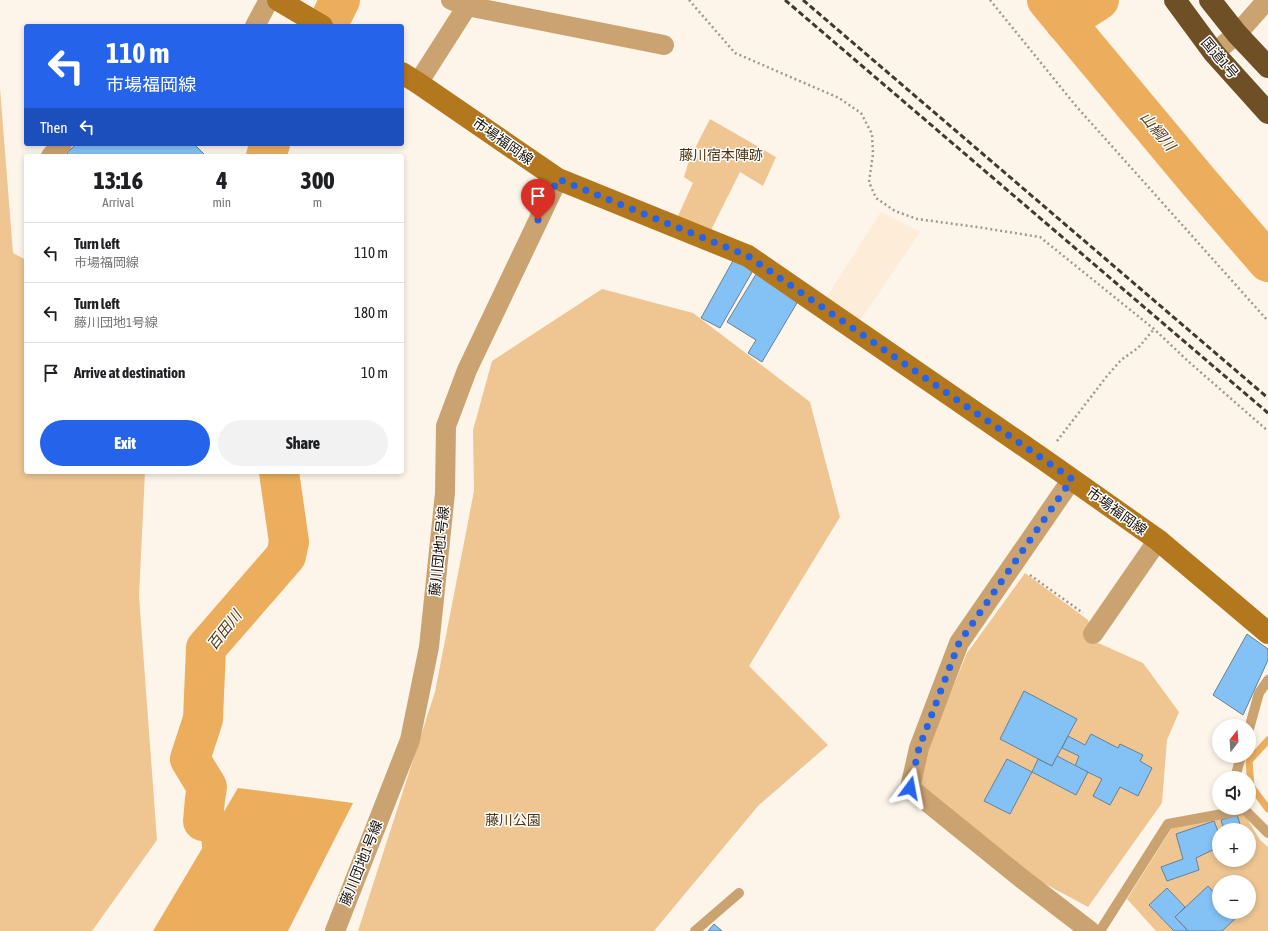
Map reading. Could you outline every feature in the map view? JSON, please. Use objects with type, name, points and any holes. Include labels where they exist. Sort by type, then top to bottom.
[{"type":"highway","name":"国道1号","points":[[1175,0],[1214,53],[1268,113]]},
{"type":"highway","name":"国道1号","points":[[1210,0],[1237,34],[1268,67]]},
{"type":"main road","points":[[278,0],[319,24]]},
{"type":"main road","name":"市場福岡線","points":[[410,78],[558,179],[748,256],[1158,540],[1268,633]]},
{"type":"street","points":[[256,24],[269,0]]},
{"type":"street","points":[[1214,53],[1237,34],[1267,0]]},
{"type":"street","points":[[410,78],[463,2],[664,46]]},
{"type":"street","points":[[54,154],[60,146]]},
{"type":"street","name":"藤川団地1号線","points":[[335,931],[410,740],[429,647],[445,493],[446,426],[467,370],[558,179]]},
{"type":"street","points":[[1072,479],[959,643],[919,748],[910,788],[1090,931]]},
{"type":"street","points":[[1096,630],[1158,540]]},
{"type":"lane","points":[[1252,719],[1259,693],[1268,680]]},
{"type":"lane","points":[[1100,931],[1168,824],[1214,815]]},
{"type":"lane","points":[[1250,815],[1268,833]]},
{"type":"lane","points":[[695,931],[739,893]]},
{"type":"path","points":[[689,0],[735,53],[840,98],[861,112],[872,134],[873,154],[869,182],[876,198],[895,211],[917,219],[1040,237],[1154,329],[1189,362],[1268,431]]},
{"type":"path","points":[[990,0],[1076,106],[1268,321]]},
{"type":"path","points":[[1043,459],[1106,376],[1121,360],[1138,348],[1154,329]]},
{"type":"path","points":[[1014,563],[1096,630]]},
{"type":"shaded area","points":[[881,212],[920,232],[857,325],[824,301]]},
{"type":"shaded area","points":[[238,788],[353,803],[288,931],[153,931]]},
{"type":"green space","points":[[0,88],[13,253],[24,259],[24,474],[145,474],[139,596],[157,840],[92,931],[0,931]]},
{"type":"green space","name":"藤川宿本陣跡","points":[[710,119],[776,157],[763,186],[740,172],[710,232],[677,218],[693,183],[684,177],[689,160]]},
{"type":"green space","name":"藤川公園","points":[[602,289],[693,313],[810,402],[840,517],[749,666],[828,745],[758,806],[654,931],[358,931],[435,692],[474,491],[473,430],[492,361]]},
{"type":"green space","points":[[1025,573],[1088,620],[1096,642],[1143,663],[1179,712],[1167,740],[1162,803],[1088,907],[1025,873],[919,786],[928,748],[967,653]]},
{"type":"green space","points":[[1245,815],[1250,823],[1212,823],[1212,867],[1256,867],[1256,833],[1260,840],[1268,847],[1268,931],[1156,931],[1127,899],[1173,826]]},
{"type":"building","points":[[74,146],[196,146],[204,154],[68,154],[67,153]]},
{"type":"building","points":[[735,257],[755,267],[720,328],[701,318]]},
{"type":"building","points":[[758,271],[801,296],[762,362],[748,353],[756,340],[727,322]]},
{"type":"building","points":[[1247,634],[1268,649],[1268,660],[1243,715],[1213,695]]},
{"type":"building","points":[[1024,691],[1077,719],[1052,766],[1000,739]]},
{"type":"building","points":[[1091,734],[1118,748],[1120,744],[1143,755],[1140,761],[1152,768],[1138,796],[1120,787],[1110,805],[1093,796],[1102,779],[1075,766],[1079,756],[1062,748],[1068,736],[1085,745]]},
{"type":"building","points":[[1057,756],[1088,772],[1076,795],[1032,772],[1038,759],[1052,766]]},
{"type":"building","points":[[1007,759],[1032,772],[1010,814],[984,801]]},
{"type":"building","points":[[1237,815],[1240,823],[1222,823],[1221,820]]},
{"type":"building","points":[[1214,821],[1215,823],[1212,823],[1212,850],[1196,858],[1199,870],[1167,881],[1161,867],[1183,859],[1176,834]]},
{"type":"building","points":[[1208,886],[1212,890],[1212,919],[1235,919],[1222,931],[1188,931],[1175,917]]},
{"type":"building","points":[[1167,888],[1185,907],[1175,917],[1188,931],[1174,931],[1149,905]]},
{"type":"building","points":[[714,924],[722,931],[708,931]]},
{"type":"waterway","name":"百田川","points":[[328,24],[340,0]]},
{"type":"waterway","name":"山綱川","points":[[1047,0],[1198,181],[1268,262]]},
{"type":"waterway","points":[[1065,22],[1099,0]]},
{"type":"waterway","name":"百田川","points":[[267,154],[269,146]]},
{"type":"waterway","name":"百田川","points":[[203,821],[207,787],[190,759],[203,719],[206,648],[286,556],[289,542],[279,474]]},
{"type":"waterway","points":[[1268,740],[1249,761],[1251,786],[1268,809]]},
{"type":"waterway","points":[[203,821],[206,851]]},
{"type":"railway","points":[[785,0],[1268,413]]},
{"type":"railway","points":[[803,0],[1268,398]]},
{"type":"route","points":[[538,220],[558,179],[748,256],[1072,479],[959,643],[919,748],[910,788]]}]
